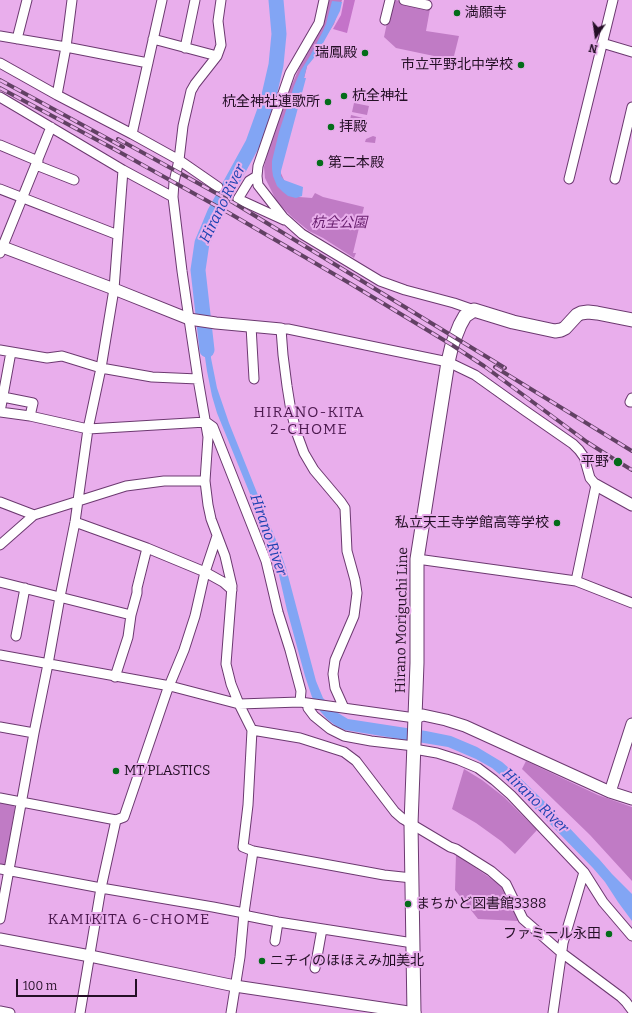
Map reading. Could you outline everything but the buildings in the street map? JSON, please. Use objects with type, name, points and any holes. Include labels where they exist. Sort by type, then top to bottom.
[{"type":"main road","points":[[474,310],[513,322],[555,331],[565,328],[577,315],[588,312],[632,320]]},
{"type":"main road","name":"Hirano Moriguchi Line","points":[[414,1013],[411,824],[417,663],[417,559],[448,362],[460,325],[465,316],[474,310]]},
{"type":"street","points":[[18,39],[27,0]]},
{"type":"street","points":[[57,95],[66,47],[72,0]]},
{"type":"street","points":[[132,134],[162,0]]},
{"type":"street","points":[[185,48],[195,0]]},
{"type":"street","points":[[221,0],[218,21],[220,45],[217,56],[191,91],[182,126],[179,160],[174,182],[173,197],[182,271],[191,319],[198,379],[208,437],[205,481],[209,512],[225,556],[232,586],[226,664],[231,684],[252,730],[248,805],[243,847],[253,851],[412,878]]},
{"type":"street","points":[[324,0],[319,24],[290,73],[258,166],[258,185],[283,217],[302,234],[380,281],[405,290],[474,310]]},
{"type":"street","points":[[385,20],[390,0]]},
{"type":"street","points":[[404,0],[427,5]]},
{"type":"street","points":[[569,179],[613,0]]},
{"type":"street","points":[[0,36],[148,63]]},
{"type":"street","points":[[153,39],[217,56]]},
{"type":"street","points":[[602,43],[632,52]]},
{"type":"street","points":[[0,63],[179,160],[218,187]]},
{"type":"street","points":[[0,97],[123,170],[173,197]]},
{"type":"street","points":[[615,179],[632,107]]},
{"type":"street","points":[[51,126],[1,249],[114,289],[191,319],[281,328],[448,362],[475,375],[573,444],[580,450],[584,457],[590,478],[596,484],[632,505]]},
{"type":"street","points":[[0,145],[74,180]]},
{"type":"street","points":[[0,919],[4,870],[22,802],[75,522],[88,429],[102,368],[114,289],[123,170]]},
{"type":"street","points":[[257,176],[249,181],[238,198],[290,223]]},
{"type":"street","points":[[0,189],[118,235]]},
{"type":"street","points":[[251,326],[254,379]]},
{"type":"street","points":[[281,328],[290,404],[297,434],[304,453],[314,470],[345,508],[347,551],[357,593],[354,616],[335,660],[333,674],[335,688],[341,706]]},
{"type":"street","points":[[0,350],[47,358],[62,356],[102,368],[152,377],[198,379]]},
{"type":"street","points":[[11,352],[0,412],[30,416],[88,429],[206,422],[213,427],[266,561],[278,612],[301,691],[308,708],[314,716],[330,729],[344,736],[414,746],[437,752],[478,768],[511,795],[584,872],[603,902],[632,936]]},
{"type":"street","points":[[3,398],[33,402],[30,416]]},
{"type":"street","points":[[632,398],[630,402],[632,402]]},
{"type":"street","points":[[0,545],[34,515],[77,501],[126,486],[164,481],[205,481]]},
{"type":"street","points":[[576,581],[596,484]]},
{"type":"street","points":[[0,502],[34,515]]},
{"type":"street","points":[[75,522],[147,548],[205,572],[223,582],[232,590]]},
{"type":"street","points":[[0,798],[116,820],[124,817],[167,691],[184,650],[195,616],[205,572],[217,536]]},
{"type":"street","points":[[115,677],[128,637],[131,614],[147,548]]},
{"type":"street","points":[[417,559],[576,581],[632,603]]},
{"type":"street","points":[[0,582],[131,614]]},
{"type":"street","points":[[16,636],[25,588]]},
{"type":"street","points":[[0,655],[170,686],[239,704],[305,702],[341,706],[415,722],[423,716],[446,720],[465,726],[610,792],[632,799]]},
{"type":"street","points":[[0,727],[34,733]]},
{"type":"street","points":[[252,730],[300,738],[344,752],[356,760],[395,812],[411,824],[456,849],[491,871],[506,884],[524,919],[562,953],[621,997],[632,1010]]},
{"type":"street","points":[[610,792],[631,731]]},
{"type":"street","points":[[80,1013],[101,888],[116,820]]},
{"type":"street","points":[[231,1013],[240,957],[244,913],[253,851]]},
{"type":"street","points":[[4,870],[101,888],[213,906],[244,913],[248,916],[278,922],[413,943]]},
{"type":"street","points":[[553,1013],[563,943],[584,872]]},
{"type":"street","points":[[275,941],[278,922]]},
{"type":"street","points":[[314,968],[322,929]]},
{"type":"street","points":[[0,939],[235,986],[414,1013]]},
{"type":"street","points":[[0,1011],[10,1013]]},
{"type":"green space","name":"杭全公園","points":[[328,0],[342,0],[334,24],[308,63],[280,171],[284,180],[299,197],[312,198],[315,193],[323,197],[364,207],[353,253],[356,253],[354,258],[323,238],[309,231],[293,218],[277,202],[265,178],[264,167],[269,147],[285,100]]},
{"type":"green space","points":[[392,0],[430,9],[426,31],[459,36],[453,60],[396,48],[384,37]]},
{"type":"green space","points":[[354,103],[369,106],[367,115],[352,112]]},
{"type":"green space","points":[[351,115],[367,119],[364,129],[349,126]]},
{"type":"green space","points":[[373,136],[376,137],[375,143],[365,142],[366,139]]},
{"type":"green space","points":[[526,761],[598,795],[632,807],[632,881],[590,835],[522,769]]},
{"type":"green space","points":[[464,769],[482,780],[504,797],[537,830],[515,854],[501,841],[476,823],[452,809]]},
{"type":"green space","points":[[0,802],[12,804],[15,807],[5,866],[0,865]]},
{"type":"green space","points":[[456,855],[503,888],[518,921],[478,919],[455,890]]},
{"type":"shaded area","points":[[344,0],[355,0],[347,33],[333,29],[341,15]]},
{"type":"water","points":[[332,1],[342,2],[340,11],[317,54],[307,66],[304,78],[306,78],[281,171],[281,176],[284,180],[303,187],[302,196],[296,198],[288,196],[277,186],[273,176],[272,161],[279,132],[294,86],[301,70],[323,31]]},
{"type":"water","points":[[201,330],[209,330],[211,358],[217,388],[229,423],[286,568],[316,681],[323,698],[338,713],[348,719],[451,736],[477,747],[502,762],[544,801],[632,894],[632,921],[605,882],[593,868],[510,783],[492,768],[476,759],[448,747],[345,730],[336,726],[320,711],[312,697],[305,676],[277,566],[257,511],[217,413],[207,371]]},
{"type":"waterway","name":"Hirano River","points":[[207,350],[198,270],[202,243],[215,212],[253,143],[267,104],[276,65],[279,34],[276,0]]},
{"type":"railway","points":[[0,80],[123,147]]},
{"type":"railway","points":[[0,88],[229,213],[452,345],[484,366],[587,442],[632,470]]},
{"type":"railway","points":[[118,139],[234,203],[505,368]]},
{"type":"railway","points":[[495,367],[632,451]]},
{"type":"place","name":"満願寺","points":[[457,13]]},
{"type":"place","name":"瑞鳳殿","points":[[365,53]]},
{"type":"place","name":"市立平野北中学校","points":[[521,65]]},
{"type":"place","name":"杭全神社","points":[[344,96]]},
{"type":"place","name":"杭全神社連歌所","points":[[328,102]]},
{"type":"place","name":"拝殿","points":[[331,127]]},
{"type":"place","name":"第二本殿","points":[[320,163]]},
{"type":"place","name":"平野","points":[[618,462]]},
{"type":"place","name":"私立天王寺学館高等学校","points":[[557,523]]},
{"type":"place","name":"MT PLASTICS","points":[[116,771]]},
{"type":"place","name":"まちかど図書館3388","points":[[408,904]]},
{"type":"place","name":"ファミール永田","points":[[609,934]]},
{"type":"place","name":"ニチイのほほえみ加美北","points":[[262,961]]},
{"type":"district","name":"HIRANO-KITA 2-CHOME","points":[[309,422]]},
{"type":"district","name":"KAMIKITA 6-CHOME","points":[[129,920]]}]
